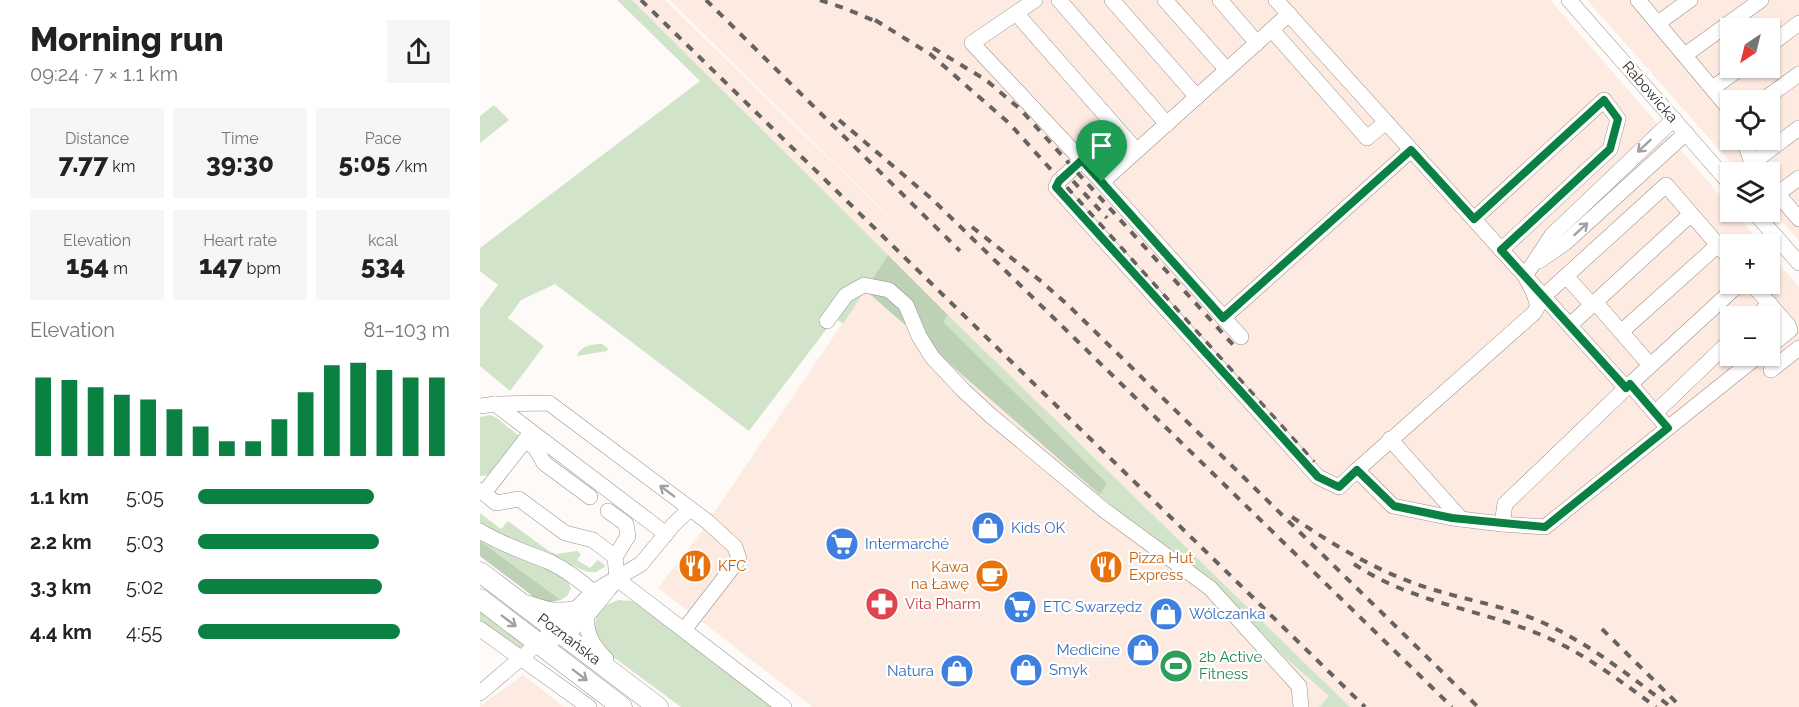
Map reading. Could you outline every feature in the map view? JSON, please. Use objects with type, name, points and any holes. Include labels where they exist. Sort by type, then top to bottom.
[{"type":"main road","name":"Poznańska","points":[[480,572],[658,707]]},
{"type":"main road","name":"Poznańska","points":[[480,599],[622,707]]},
{"type":"street","points":[[1035,0],[972,43],[1082,160],[1241,337]]},
{"type":"street","points":[[1059,0],[1167,123]]},
{"type":"street","points":[[1112,0],[1197,97]]},
{"type":"street","points":[[1165,0],[1227,70]]},
{"type":"street","points":[[1220,0],[1257,43]]},
{"type":"street","points":[[1276,0],[1501,250],[1529,270],[1544,296],[1668,428]]},
{"type":"street","name":"Rabowicka","points":[[1569,0],[1720,172]]},
{"type":"street","points":[[1638,0],[1720,97]]},
{"type":"street","points":[[1658,23],[1690,0]]},
{"type":"street","points":[[1685,55],[1761,0]]},
{"type":"street","points":[[1016,13],[1136,150]]},
{"type":"street","points":[[1102,182],[1289,14]]},
{"type":"street","points":[[1780,37],[1799,23]]},
{"type":"street","points":[[1272,30],[1367,138],[1386,122]]},
{"type":"street","points":[[1777,90],[1799,74]]},
{"type":"street","points":[[1713,88],[1726,78]]},
{"type":"street","points":[[1474,219],[1604,100],[1618,119],[1610,149],[1501,250]]},
{"type":"street","points":[[1082,160],[1059,181],[1056,187],[1318,477],[1339,487],[1390,439],[1534,313],[1538,306],[1529,270],[1552,235],[1674,119]]},
{"type":"street","points":[[1762,162],[1799,128]]},
{"type":"street","points":[[1529,270],[1565,243],[1686,133]]},
{"type":"street","points":[[1223,318],[1411,150]]},
{"type":"street","points":[[1780,187],[1799,178]]},
{"type":"street","points":[[1544,296],[1666,185],[1720,247]]},
{"type":"street","points":[[1780,197],[1799,219]]},
{"type":"street","points":[[1570,325],[1691,214]]},
{"type":"street","points":[[1763,222],[1799,263]]},
{"type":"street","points":[[1621,332],[1718,245]]},
{"type":"street","points":[[1566,276],[1650,365]]},
{"type":"street","points":[[827,321],[846,295],[864,285],[889,290],[906,305],[932,357],[990,415],[1104,510],[1210,588],[1299,686],[1301,707]]},
{"type":"street","points":[[1502,524],[1505,504],[1727,294]]},
{"type":"street","points":[[1761,294],[1770,304],[1768,306]]},
{"type":"street","points":[[1780,316],[1790,330],[1780,338]]},
{"type":"street","points":[[1771,370],[1799,348]]},
{"type":"street","points":[[1655,413],[1720,351]]},
{"type":"street","points":[[1357,470],[1394,506],[1461,519],[1545,527],[1746,366]]},
{"type":"street","points":[[488,405],[549,403],[690,509],[735,547],[739,559],[684,630]]},
{"type":"street","points":[[488,405],[666,534]]},
{"type":"street","points":[[529,436],[482,492],[496,503],[519,499],[565,533],[593,540],[615,557]]},
{"type":"street","points":[[529,436],[544,463],[590,497]]},
{"type":"street","points":[[1390,439],[1461,519]]},
{"type":"street","points":[[630,686],[591,644],[582,612],[593,592],[641,564],[690,509]]},
{"type":"street","points":[[608,511],[626,524],[628,536],[615,557],[617,579],[784,707]]},
{"type":"street","points":[[480,531],[514,549],[551,562],[576,577],[593,592]]},
{"type":"street","points":[[480,693],[538,643],[560,632],[617,579]]},
{"type":"street","points":[[512,596],[549,611],[582,612]]},
{"type":"street","points":[[480,629],[589,707]]},
{"type":"shaded area","points":[[632,0],[665,0],[920,247],[669,0],[1550,0],[1720,195],[1720,222],[1743,222],[1753,234],[1720,234],[1720,294],[1780,294],[1780,265],[1799,287],[1799,707],[1350,707],[948,315]]},
{"type":"shaded area","points":[[1587,0],[1799,0],[1799,241],[1780,219],[1780,162],[1730,162]]},
{"type":"shaded area","points":[[865,290],[1330,696],[1319,707],[813,707],[658,588],[699,535]]},
{"type":"shaded area","points":[[523,675],[564,707],[480,707],[480,706]]},
{"type":"green space","points":[[617,0],[632,0],[888,255],[843,324],[835,318],[749,431],[555,284],[521,300],[508,318],[544,346],[510,391],[480,366],[480,309],[498,285],[480,271],[480,248],[700,81]]},
{"type":"green space","points":[[494,105],[509,120],[480,143],[480,116]]},
{"type":"green space","points":[[888,255],[948,315],[943,322],[1107,483],[1100,495],[865,290]]},
{"type":"green space","points":[[948,315],[1350,707],[1319,707],[1329,696],[1100,495],[1107,483],[942,322]]},
{"type":"green space","points":[[602,344],[608,348],[607,351],[577,356],[590,345]]},
{"type":"green space","points":[[490,415],[520,437],[490,475],[480,476],[480,417]]},
{"type":"green space","points":[[480,513],[501,529],[508,521],[556,554],[577,551],[581,554],[577,560],[590,568],[598,560],[606,566],[596,572],[588,572],[504,537],[480,523]]},
{"type":"green space","points":[[480,538],[562,575],[568,580],[571,589],[567,596],[561,600],[480,541]]},
{"type":"green space","points":[[480,541],[561,600],[539,601],[480,556]]},
{"type":"green space","points":[[619,600],[632,601],[644,608],[773,707],[681,707],[601,648],[595,632],[596,618],[604,607]]},
{"type":"green space","points":[[480,610],[525,644],[516,651],[480,624]]},
{"type":"railway","points":[[641,0],[1365,707]]},
{"type":"railway","points":[[706,0],[960,251]]},
{"type":"railway","points":[[820,0],[882,24]]},
{"type":"railway","points":[[875,20],[930,54],[1009,123],[1314,462]]},
{"type":"railway","points":[[933,48],[986,80],[1020,109],[1236,348]]},
{"type":"railway","points":[[839,120],[933,200],[1452,707]]},
{"type":"railway","points":[[1073,181],[1107,218]]},
{"type":"railway","points":[[972,227],[1069,306],[1478,707]]},
{"type":"railway","points":[[1292,517],[1341,548],[1410,582],[1521,614],[1566,634],[1597,653],[1671,707]]},
{"type":"railway","points":[[1354,564],[1399,588],[1515,625],[1555,641],[1599,667],[1656,707]]},
{"type":"railway","points":[[1602,629],[1681,707]]},
{"type":"place","name":"Kids OK","points":[[988,528]]},
{"type":"place","name":"Intermarché","points":[[842,544]]},
{"type":"place","name":"KFC","points":[[695,566]]},
{"type":"place","name":"Pizza Hut Express","points":[[1106,567]]},
{"type":"place","name":"Kawa na Ławę","points":[[992,576]]},
{"type":"place","name":"Vita Pharm","points":[[882,604]]},
{"type":"place","name":"ETC Swarzędz","points":[[1020,607]]},
{"type":"place","name":"Wólczanka","points":[[1166,614]]},
{"type":"place","name":"Medicine","points":[[1143,650]]},
{"type":"place","name":"2b Active Fitness","points":[[1176,666]]},
{"type":"place","name":"Smyk","points":[[1026,670]]},
{"type":"place","name":"Natura","points":[[957,671]]},
{"type":"route","points":[[1604,100],[1618,119],[1610,149],[1501,250],[1626,388],[1630,384],[1668,428],[1545,527],[1452,518],[1394,506],[1357,470],[1339,487],[1331,485],[1318,477],[1056,187],[1059,181],[1082,160],[1102,182],[1223,318],[1411,150],[1474,219],[1604,100]]}]
